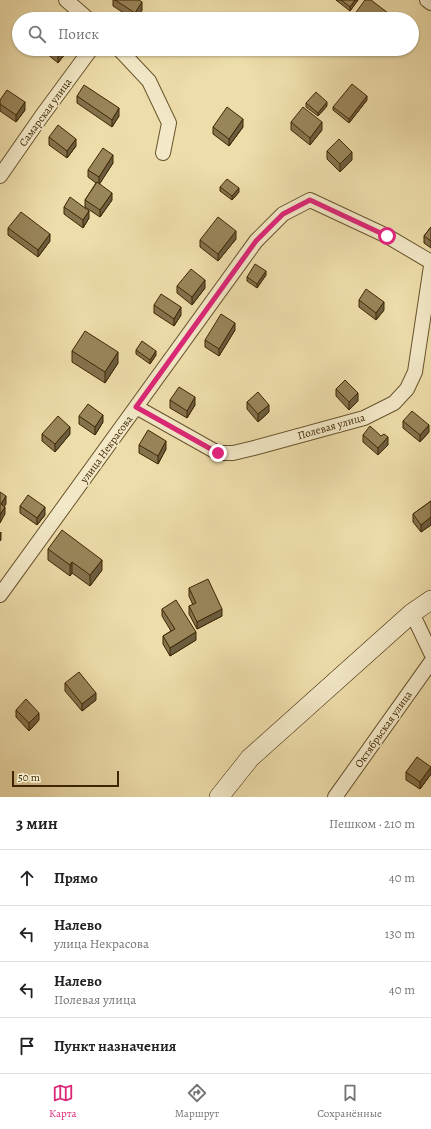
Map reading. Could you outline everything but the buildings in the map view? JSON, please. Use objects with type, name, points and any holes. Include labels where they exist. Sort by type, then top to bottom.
[{"type":"street","points":[[66,0],[80,12]]},
{"type":"street","points":[[427,0],[431,3]]},
{"type":"street","name":"Самарская улица","points":[[0,176],[86,56]]},
{"type":"street","points":[[126,56],[149,81],[169,123],[163,153]]},
{"type":"street","name":"улица Некрасова","points":[[0,595],[256,241],[283,214],[310,200],[387,236],[431,262]]},
{"type":"street","name":"Полевая улица","points":[[136,407],[218,453],[232,454],[364,418],[394,403],[408,389],[415,372],[431,266]]},
{"type":"street","points":[[219,797],[250,758],[412,613],[431,600]]},
{"type":"street","points":[[412,613],[431,653]]},
{"type":"street","name":"Октябрьская улица","points":[[335,797],[431,662]]},
{"type":"route","points":[[218,453],[136,407],[256,241],[283,214],[310,200],[387,236]]}]
